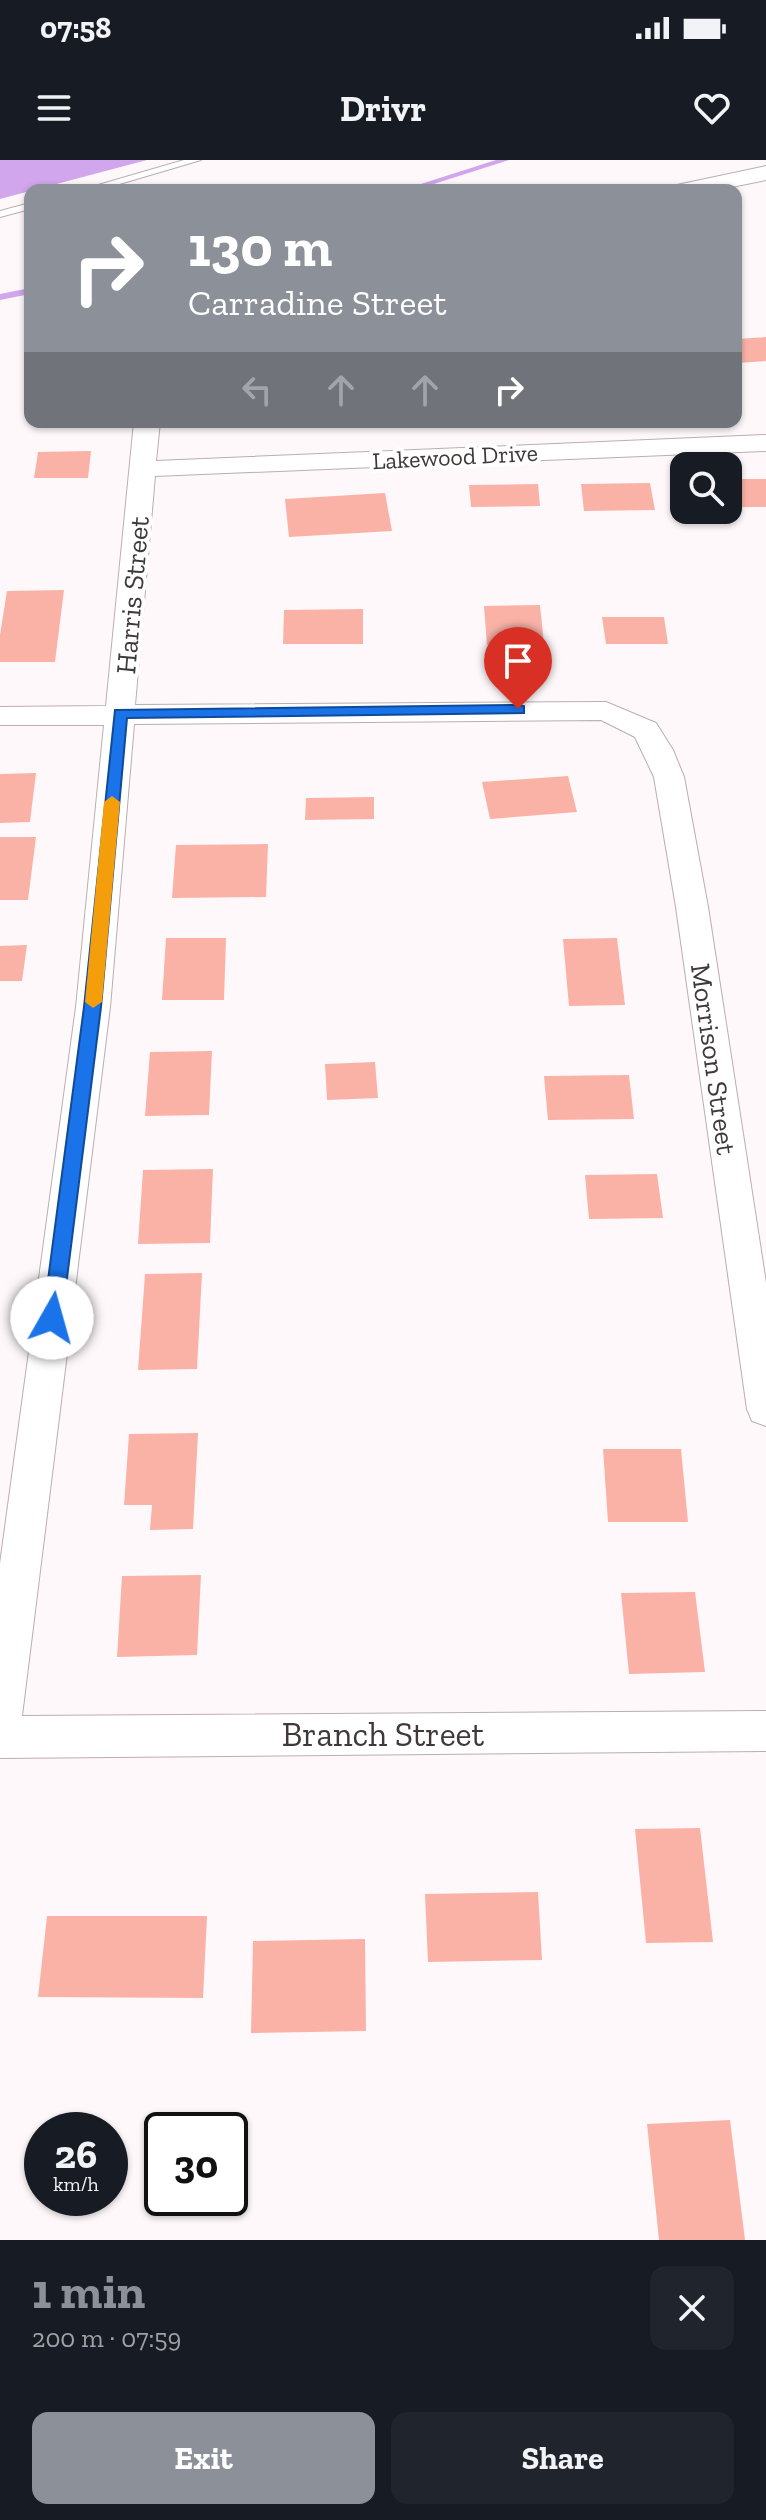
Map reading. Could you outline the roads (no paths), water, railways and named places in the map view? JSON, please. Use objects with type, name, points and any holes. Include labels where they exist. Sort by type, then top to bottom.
[{"type":"street","points":[[714,184],[766,173]]},
{"type":"street","name":"Harris Street","points":[[0,1721],[93,1007],[147,428]]},
{"type":"street","name":"Lakewood Drive","points":[[144,469],[363,463],[643,446],[766,443]]},
{"type":"street","name":"Morrison Street","points":[[120,714],[606,711],[646,730],[669,777],[692,907],[766,1409]]},
{"type":"street","points":[[0,716],[120,714]]},
{"type":"street","name":"Branch Street","points":[[0,1737],[766,1731]]},
{"type":"lane","points":[[109,184],[196,160]]},
{"type":"lane","points":[[0,214],[24,208]]},
{"type":"waterway","points":[[426,184],[505,160]]},
{"type":"waterway","points":[[0,297],[24,292]]}]
